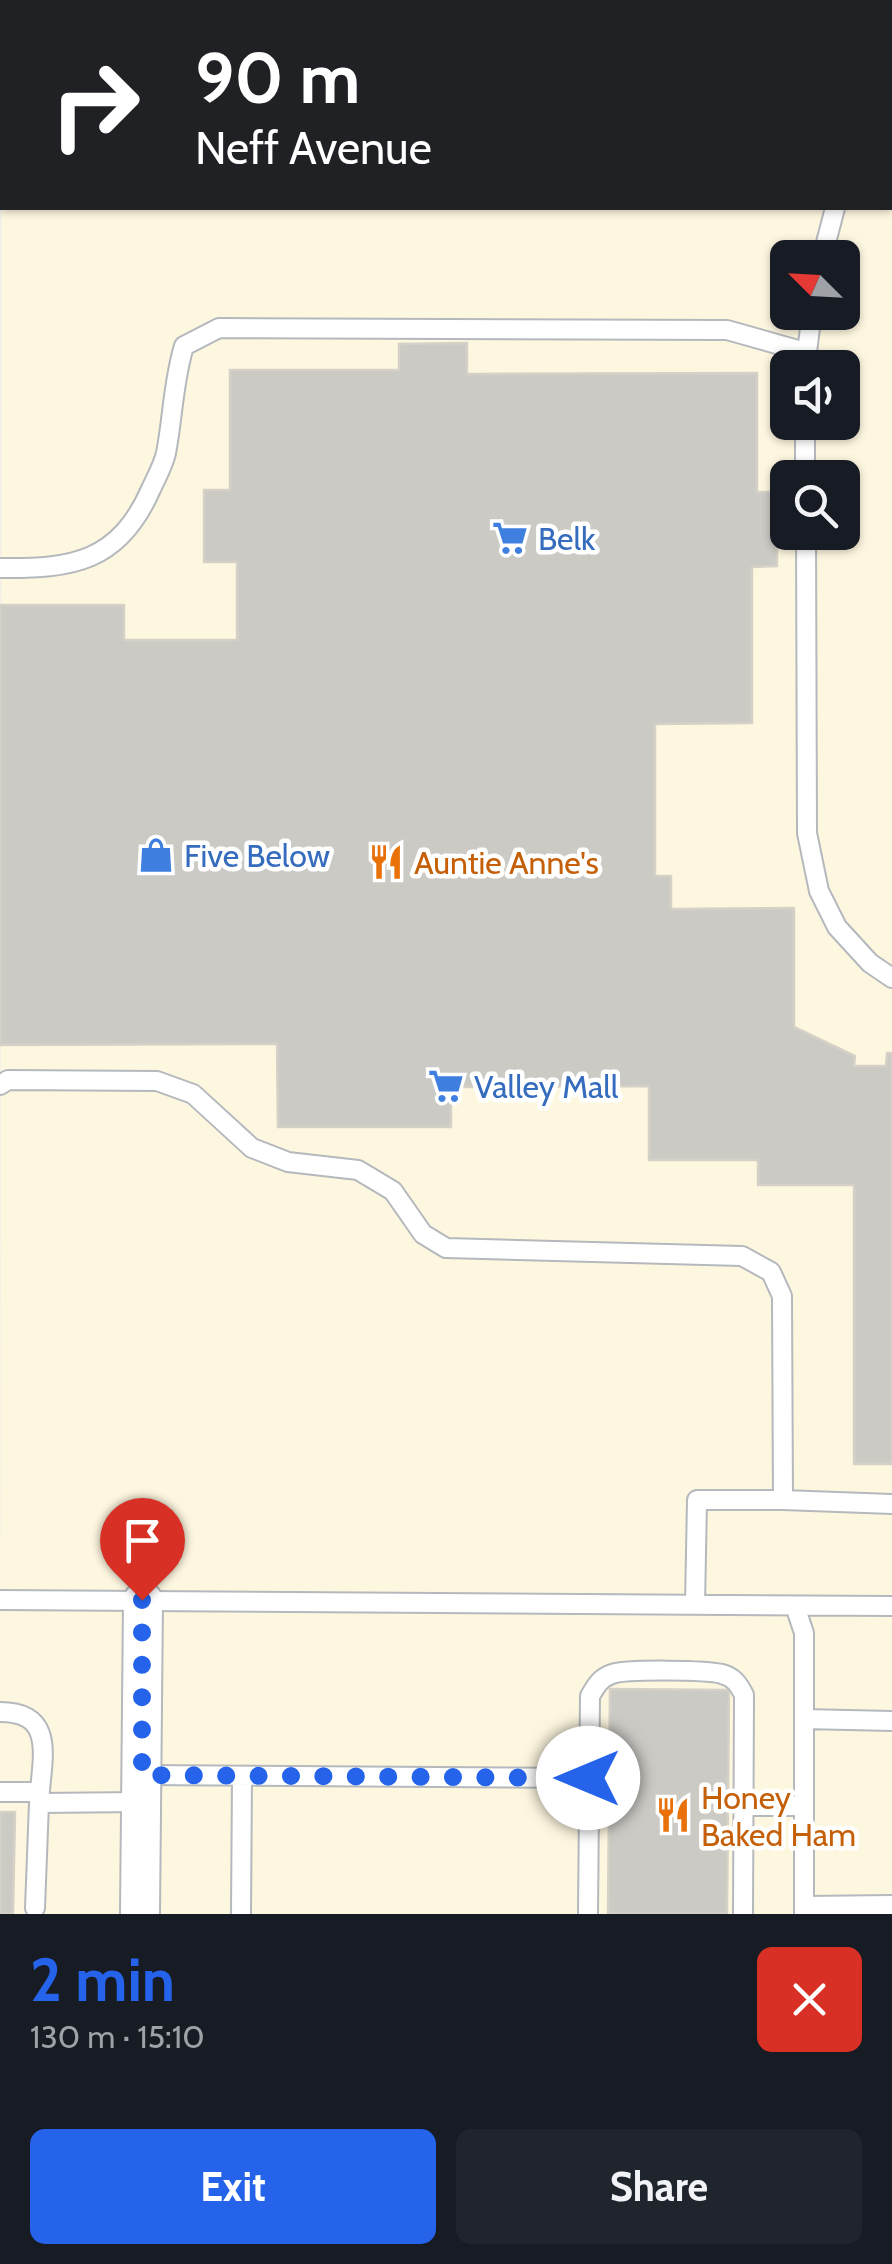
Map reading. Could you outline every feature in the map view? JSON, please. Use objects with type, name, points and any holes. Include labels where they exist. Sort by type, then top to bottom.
[{"type":"street","points":[[140,1914],[142,1600]]},
{"type":"lane","points":[[827,240],[834,210]]},
{"type":"lane","points":[[0,568],[54,569],[96,556],[124,535],[146,501],[166,457],[173,382],[184,346],[219,328],[727,330],[779,350]]},
{"type":"lane","points":[[806,550],[807,833],[819,891],[837,927],[870,964],[892,978]]},
{"type":"lane","points":[[0,1086],[8,1080],[157,1081],[193,1094],[252,1148],[288,1162],[358,1170],[392,1191],[423,1234],[446,1248],[742,1256],[771,1272],[782,1296],[782,1500]]},
{"type":"lane","points":[[695,1604],[698,1500],[892,1504]]},
{"type":"lane","points":[[0,1600],[892,1606]]},
{"type":"lane","points":[[795,1606],[804,1633],[804,1910],[892,1904]]},
{"type":"lane","points":[[588,1914],[590,1696],[598,1682],[610,1674],[629,1672],[722,1674],[737,1682],[744,1695],[744,1914]]},
{"type":"lane","points":[[0,1712],[15,1712],[34,1720],[42,1732],[35,1908]]},
{"type":"lane","points":[[804,1719],[892,1721]]},
{"type":"lane","points":[[241,1914],[242,1776]]},
{"type":"lane","points":[[0,1792],[39,1798],[242,1776],[588,1778]]},
{"type":"lane","points":[[744,1806],[804,1806]]},
{"type":"shaded area","name":"Valley Mall","points":[[2,210],[892,210],[892,1914],[0,1914]]},
{"type":"building","points":[[467,343],[467,374],[757,373],[757,492],[770,492],[770,550],[777,550],[777,566],[752,567],[752,723],[655,724],[655,876],[671,876],[671,909],[794,908],[794,1027],[855,1056],[854,1066],[886,1066],[887,1053],[892,1053],[892,1464],[854,1464],[854,1185],[758,1185],[758,1160],[649,1160],[649,1086],[451,1087],[451,1127],[278,1127],[277,1044],[0,1045],[0,605],[124,605],[124,640],[237,640],[237,562],[204,562],[204,490],[230,490],[230,370],[399,370],[399,344]]},
{"type":"building","points":[[610,1689],[729,1690],[727,1914],[608,1914]]},
{"type":"building","points":[[0,1812],[15,1812],[13,1914],[0,1914]]},
{"type":"place","name":"Belk","points":[[510,538]]},
{"type":"place","name":"Five Below","points":[[156,855]]},
{"type":"place","name":"Auntie Anne's","points":[[386,862]]},
{"type":"place","name":"Valley Mall","points":[[446,1086]]},
{"type":"place","name":"Honey Baked Ham","points":[[673,1815]]},
{"type":"route","points":[[142,1600],[142,1775],[588,1778]]}]
